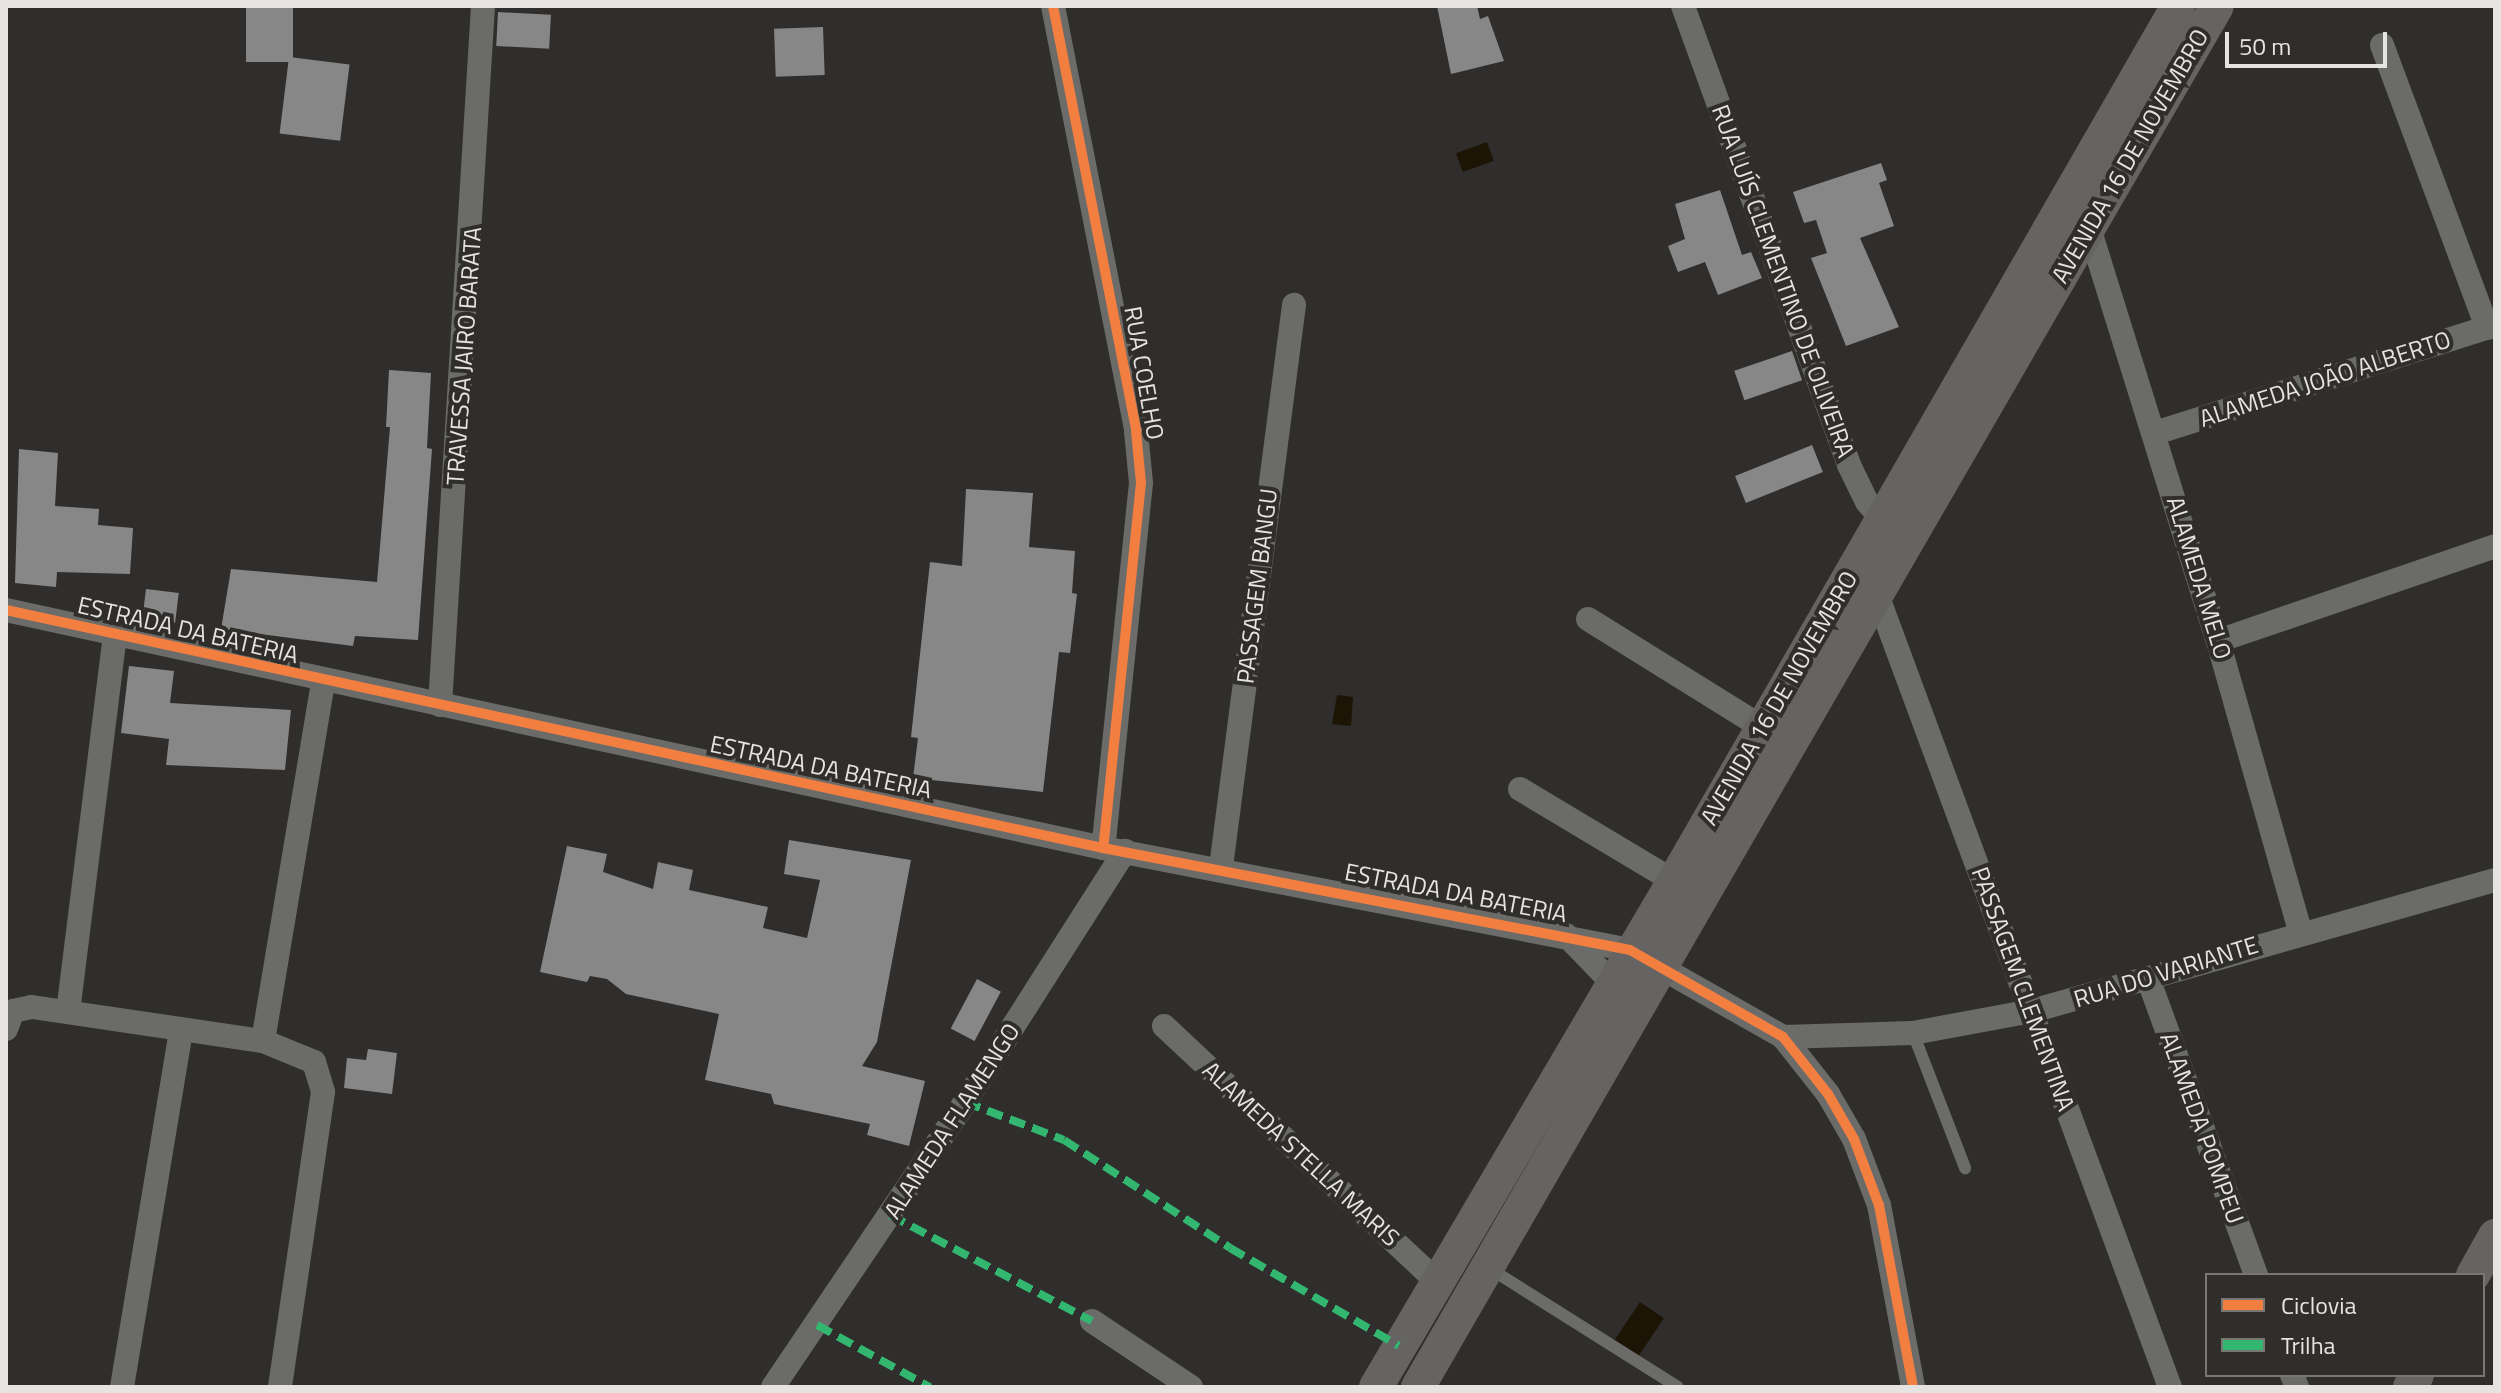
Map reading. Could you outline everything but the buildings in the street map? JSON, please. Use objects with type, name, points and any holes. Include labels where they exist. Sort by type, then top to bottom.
[{"type":"main road","name":"AVENIDA 16 DE NOVEMBRO","points":[[1418,1387],[1486,1266],[1645,957],[1876,592],[1893,532],[2178,6]]},
{"type":"main road","name":"AVENIDA 16 DE NOVEMBRO","points":[[1645,957],[1674,881],[1760,726],[1893,532],[2089,228],[2217,6]]},
{"type":"main road","name":"AVENIDA 16 DE NOVEMBRO","points":[[1376,1387],[1624,994]]},
{"type":"main road","points":[[2474,1273],[2495,1236]]},
{"type":"street","name":"TRAVESSA JAIRO BARATA","points":[[440,705],[483,6]]},
{"type":"street","name":"RUA COELHO","points":[[1053,6],[1136,431],[1141,483],[1114,849]]},
{"type":"street","name":"RUA LUÍS CLEMENTINO DE OLIVEIRA","points":[[1683,6],[1849,465],[1893,532]]},
{"type":"street","points":[[2382,45],[2491,327]]},
{"type":"street","name":"ALAMEDA MELO","points":[[2089,228],[2218,641],[2300,931]]},
{"type":"street","name":"PASSAGEM BANGU","points":[[1221,867],[1294,305]]},
{"type":"street","name":"ALAMEDA JOÃO ALBERTO","points":[[2155,433],[2491,327]]},
{"type":"street","points":[[2218,641],[2495,546]]},
{"type":"street","name":"PASSAGEM CLEMENTINA","points":[[1876,592],[2170,1387]]},
{"type":"street","name":"ESTRADA DA BATERIA","points":[[6,610],[323,681],[1114,849],[1566,935],[1645,957],[1783,1037]]},
{"type":"street","points":[[1588,619],[1760,726]]},
{"type":"street","points":[[68,1012],[115,633]]},
{"type":"street","points":[[263,1041],[323,681]]},
{"type":"street","points":[[1520,789],[1674,881]]},
{"type":"street","name":"ALAMEDA FLAMENGO","points":[[773,1387],[957,1114],[1114,849]]},
{"type":"street","name":"RUA DO VARIANTE","points":[[1783,1037],[1913,1033],[2032,1011],[2149,981],[2300,931],[2495,880]]},
{"type":"street","name":"ESTRADA DA BATERIA","points":[[1566,935],[1624,994]]},
{"type":"street","name":"ALAMEDA POMPEU","points":[[2149,981],[2255,1273]]},
{"type":"street","points":[[6,1029],[21,1008],[68,1012],[263,1041],[314,1062],[323,1092],[280,1387]]},
{"type":"street","name":"ALAMEDA STELLA MARIS","points":[[1164,1026],[1439,1283]]},
{"type":"street","points":[[122,1387],[181,1031]]},
{"type":"street","points":[[1783,1037],[1828,1094],[1859,1152],[1879,1205],[1913,1387]]},
{"type":"street","points":[[1092,1321],[1191,1387]]},
{"type":"lane","points":[[1913,1033],[1965,1168]]},
{"type":"lane","points":[[1486,1266],[1678,1387]]},
{"type":"shaded area","points":[[1487,142],[1494,161],[1463,172],[1456,153]]},
{"type":"shaded area","points":[[1337,695],[1353,697],[1351,726],[1332,724]]},
{"type":"shaded area","points":[[1640,1302],[1664,1318],[1638,1356],[1614,1340]]},
{"type":"marked path","points":[[965,1102],[1064,1140],[1230,1248],[1399,1346]]},
{"type":"marked path","points":[[890,1215],[1092,1321]]},
{"type":"marked path","points":[[817,1325],[930,1387]]},
{"type":"cycle path","points":[[1053,6],[1136,431],[1141,483],[1103,848]]},
{"type":"cycle path","points":[[6,610],[1103,848],[1630,950],[1783,1037],[1828,1094],[1854,1139],[1879,1205],[1913,1387]]}]
